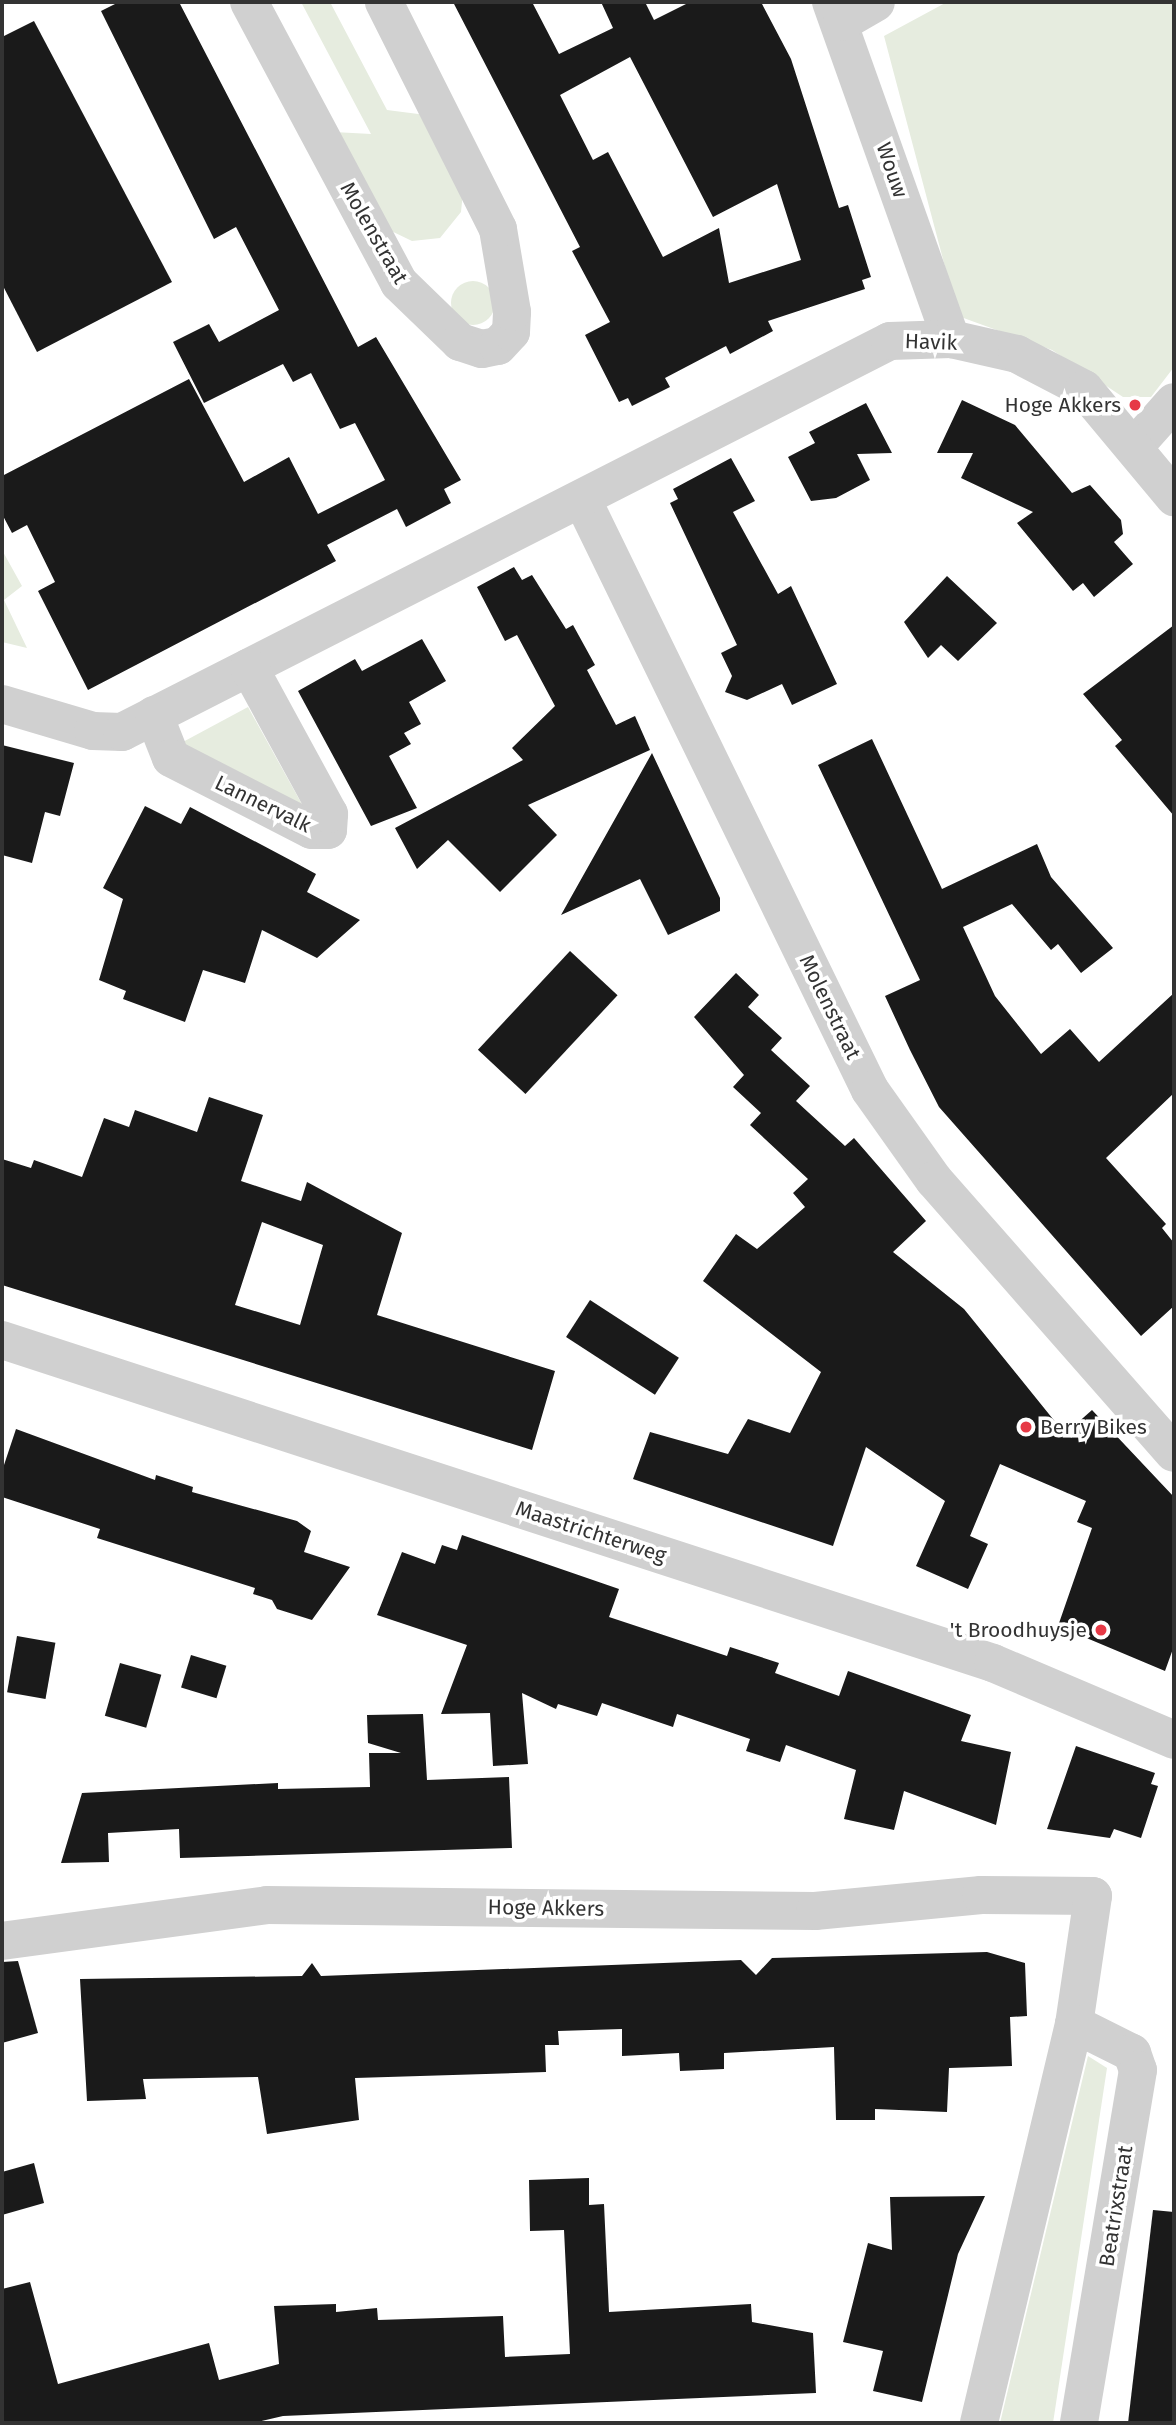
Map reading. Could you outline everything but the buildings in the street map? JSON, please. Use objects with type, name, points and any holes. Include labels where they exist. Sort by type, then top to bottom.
[{"type":"street","name":"Molenstraat","points":[[249,2],[399,283],[460,342],[482,349],[498,346],[511,332],[512,312],[498,229],[384,2]]},
{"type":"street","points":[[836,12],[876,2]]},
{"type":"street","name":"Wouw","points":[[836,12],[951,339]]},
{"type":"street","name":"Havik","points":[[582,499],[890,341],[951,339],[1017,354],[1084,389],[1174,497]]},
{"type":"street","points":[[1134,447],[1174,402]]},
{"type":"street","name":"Molenstraat","points":[[582,499],[870,1090],[934,1180],[1174,1453]]},
{"type":"street","points":[[2,704],[93,731],[122,732],[582,499]]},
{"type":"street","name":"Lannervalk","points":[[154,715],[172,758],[312,830],[328,830],[329,814],[249,667]]},
{"type":"street","name":"Maastrichterweg","points":[[2,1340],[993,1663],[1174,1740]]},
{"type":"street","name":"Hoge Akkers","points":[[2,1941],[267,1905],[815,1911],[981,1895],[1093,1896],[1074,2024]]},
{"type":"street","points":[[979,2423],[1074,2024]]},
{"type":"street","name":"Beatrixstraat","points":[[1074,2024],[1132,2053],[1138,2070],[1079,2423]]},
{"type":"shaded area","points":[[301,2],[330,2],[387,110],[426,115],[463,192],[461,212],[440,238],[412,241],[383,227],[334,132],[371,134]]},
{"type":"shaded area","points":[[947,2],[1174,2],[1174,367],[1151,397],[1123,397],[1052,350],[958,316],[884,36]]},
{"type":"shaded area","points":[[473,281],[482,282],[489,287],[494,294],[494,312],[489,319],[482,324],[473,325],[464,324],[457,319],[452,312],[451,303],[452,294],[457,287],[464,282]]},
{"type":"shaded area","points":[[2,550],[22,586],[4,600],[27,648],[2,642]]},
{"type":"shaded area","points":[[248,707],[304,808],[181,743]]},
{"type":"shaded area","points":[[1088,2056],[1107,2068],[1053,2423],[1000,2423]]},
{"type":"place","name":"Hoge Akkers","points":[[1135,405]]},
{"type":"place","name":"Berry Bikes","points":[[1026,1427]]},
{"type":"place","name":"'t Broodhuysje","points":[[1101,1630]]}]
